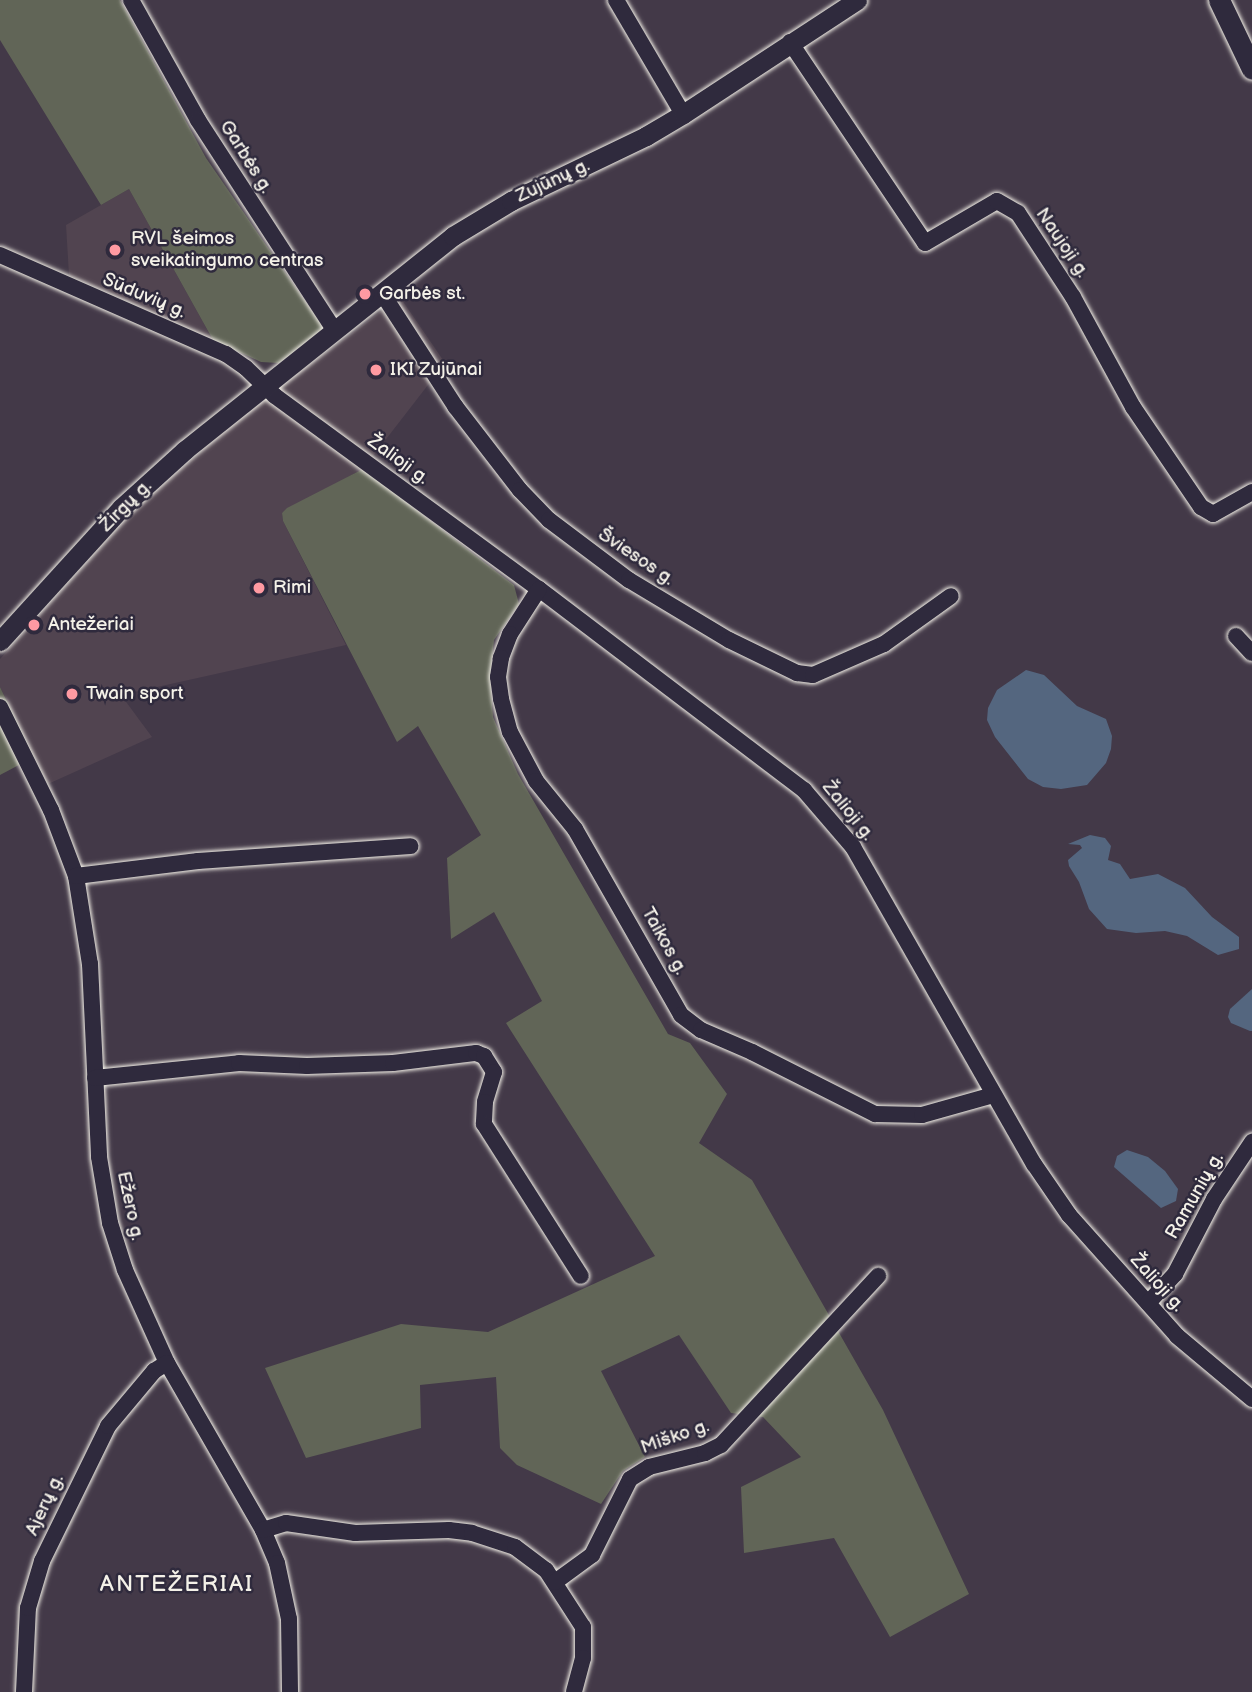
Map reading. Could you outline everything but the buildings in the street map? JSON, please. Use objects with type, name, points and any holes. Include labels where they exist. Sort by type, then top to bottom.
[{"type":"main road","points":[[1219,0],[1251,68]]},
{"type":"street","name":"Garbės g.","points":[[131,0],[198,120],[335,331]]},
{"type":"street","points":[[616,0],[683,114]]},
{"type":"street","name":"Zujūnų g.","points":[[266,385],[444,243],[481,218],[683,114],[857,0]]},
{"type":"street","name":"Naujoji g.","points":[[790,42],[925,243],[997,201],[1017,214],[1073,297],[1133,407],[1201,507],[1213,514],[1252,492]]},
{"type":"street","name":"Sūduvių g.","points":[[0,255],[226,354],[266,385]]},
{"type":"street","name":"Šviesos g.","points":[[382,293],[455,406],[520,490],[549,520],[629,580],[729,640],[797,673],[813,675],[884,644],[951,596]]},
{"type":"street","name":"Žalioji g.","points":[[266,385],[275,396],[776,766],[814,801],[853,847],[901,927],[1039,1174],[1069,1215],[1148,1303],[1209,1365],[1252,1399]]},
{"type":"street","name":"Žirgų g.","points":[[0,641],[121,508],[185,450],[266,385]]},
{"type":"street","name":"Taikos g.","points":[[539,589],[510,634],[501,658],[498,677],[510,732],[536,781],[575,829],[681,1015],[701,1030],[752,1052],[875,1114],[922,1115],[993,1095]]},
{"type":"street","points":[[1236,636],[1252,653]]},
{"type":"street","name":"Ežero g.","points":[[0,707],[51,810],[76,876],[90,964],[99,1157],[110,1223],[125,1270],[167,1363],[263,1530],[277,1563],[289,1619],[290,1692]]},
{"type":"street","points":[[76,876],[198,861],[410,846]]},
{"type":"street","points":[[95,1078],[239,1063],[307,1066],[393,1063],[476,1053],[484,1056],[494,1072],[494,1081],[485,1102],[484,1124],[580,1276]]},
{"type":"street","name":"Ramunių g.","points":[[1148,1303],[1175,1273],[1214,1199],[1252,1142]]},
{"type":"street","name":"Miško g.","points":[[555,1582],[592,1555],[631,1479],[649,1467],[705,1453],[721,1445],[878,1276]]},
{"type":"street","name":"Ajerų g.","points":[[24,1692],[28,1608],[41,1561],[99,1440],[155,1371],[167,1363]]},
{"type":"street","points":[[263,1530],[286,1523],[355,1533],[449,1530],[472,1533],[515,1547],[533,1558],[555,1582],[583,1626],[583,1658],[574,1692]]},
{"type":"shaded area","name":"RVL šeimos sveikatingumo centras","points":[[129,189],[213,340],[69,275],[66,225]]},
{"type":"shaded area","points":[[400,297],[445,363],[363,469],[282,513],[283,521],[346,645],[121,695],[152,737],[48,784],[0,687],[0,659],[124,521],[166,482],[247,412]]},
{"type":"green space","points":[[0,0],[120,0],[206,158],[325,330],[279,363],[261,362],[213,340],[129,189],[101,205],[0,40]]},
{"type":"green space","points":[[363,469],[514,585],[519,604],[494,640],[490,677],[493,717],[518,774],[668,1034],[690,1043],[727,1094],[699,1143],[752,1180],[883,1410],[969,1594],[890,1637],[834,1538],[744,1553],[741,1487],[801,1457],[763,1417],[731,1413],[679,1335],[601,1371],[645,1457],[623,1471],[601,1504],[517,1465],[500,1448],[496,1377],[420,1385],[421,1428],[306,1458],[265,1368],[401,1324],[488,1332],[655,1256],[506,1023],[542,1001],[494,912],[451,939],[447,858],[481,835],[418,726],[397,742],[283,521],[282,513],[287,508]]},
{"type":"green space","points":[[0,687],[34,757],[0,775]]},
{"type":"water","points":[[1026,670],[1044,675],[1077,706],[1106,719],[1112,736],[1111,749],[1106,763],[1087,785],[1061,789],[1043,787],[1028,779],[995,737],[987,720],[988,708],[997,690]]},
{"type":"water","points":[[1090,835],[1105,838],[1111,846],[1108,860],[1120,864],[1130,879],[1158,874],[1185,888],[1212,917],[1239,937],[1239,949],[1218,955],[1187,936],[1165,931],[1136,933],[1107,929],[1089,909],[1079,882],[1069,866],[1068,860],[1082,848],[1080,845],[1068,844]]},
{"type":"water","points":[[1252,989],[1250,1031],[1231,1023],[1228,1017],[1230,1009]]},
{"type":"water","points":[[1127,1150],[1148,1157],[1165,1171],[1178,1189],[1176,1201],[1161,1208],[1114,1167],[1117,1156]]},
{"type":"place","name":"RVL šeimos sveikatingumo centras","points":[[115,250]]},
{"type":"place","name":"Garbės st.","points":[[365,294]]},
{"type":"place","name":"IKI Zujūnai","points":[[376,370]]},
{"type":"place","name":"Rimi","points":[[259,588]]},
{"type":"place","name":"Antežeriai","points":[[34,625]]},
{"type":"place","name":"Twain sport","points":[[72,694]]},
{"type":"district","name":"ANTEŽERIAI","points":[[177,1584]]}]
